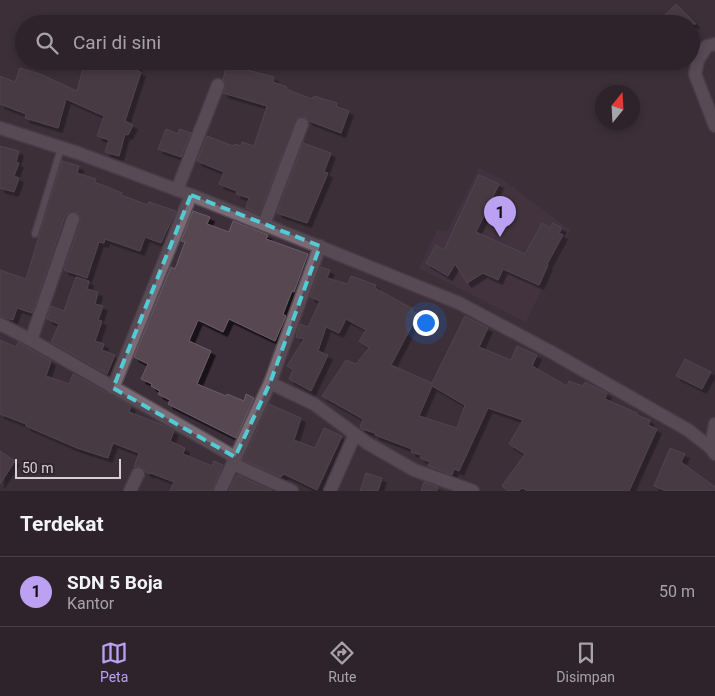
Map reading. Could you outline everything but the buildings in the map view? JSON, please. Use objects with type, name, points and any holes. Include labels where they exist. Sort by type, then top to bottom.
[{"type":"street","points":[[700,57],[707,46],[715,44]]},
{"type":"street","points":[[696,70],[695,74],[715,126]]},
{"type":"street","points":[[177,190],[218,85]]},
{"type":"street","points":[[264,224],[302,124]]},
{"type":"street","points":[[0,128],[191,195],[459,303],[493,320],[688,430],[713,451]]},
{"type":"street","points":[[113,388],[191,195]]},
{"type":"street","points":[[31,340],[74,219]]},
{"type":"street","points":[[220,491],[270,383],[320,246]]},
{"type":"street","points":[[0,324],[113,388],[234,461],[292,491]]},
{"type":"street","points":[[270,383],[314,404],[355,434],[414,470],[473,491]]},
{"type":"street","points":[[713,451],[715,424]]},
{"type":"street","points":[[330,491],[355,434]]},
{"type":"street","points":[[130,491],[138,474]]},
{"type":"lane","points":[[34,234],[61,148]]},
{"type":"highlighted area","points":[[191,195],[320,246],[270,383],[235,457],[113,388]]},
{"type":"shaded area","points":[[479,168],[505,181],[570,230],[526,322],[419,268],[437,230],[447,232]]},
{"type":"place","name":"SDN 5 Boja","points":[[500,237]]}]
